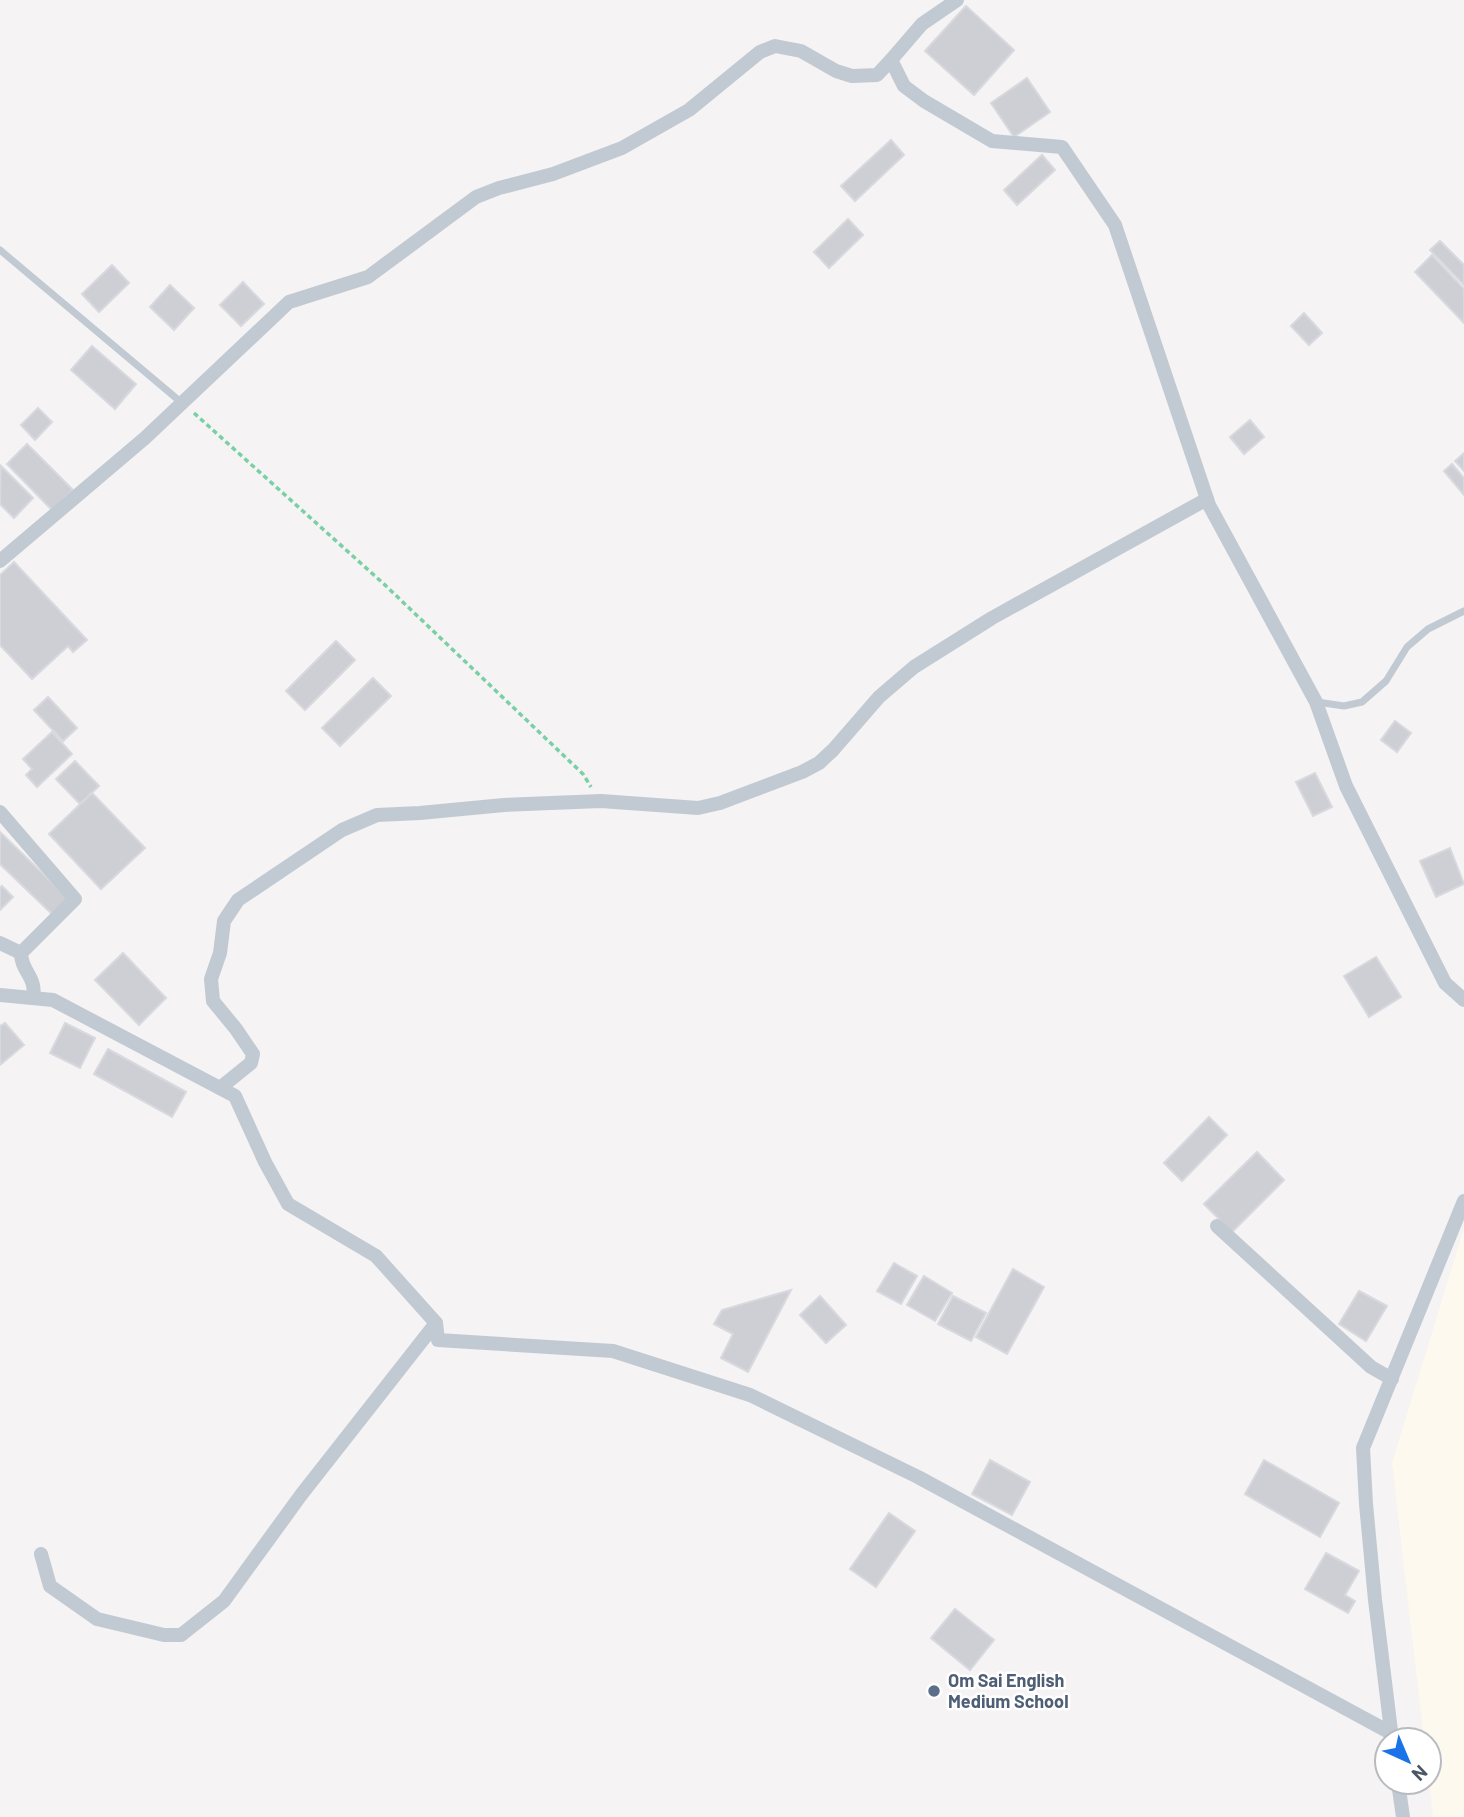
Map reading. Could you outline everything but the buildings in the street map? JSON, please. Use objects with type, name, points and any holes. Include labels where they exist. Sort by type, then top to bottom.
[{"type":"street","points":[[0,561],[145,438],[289,302],[368,277],[476,197],[553,174],[622,148],[689,110],[760,52],[775,46],[801,51],[836,71],[852,76],[877,75],[922,24],[957,0]]},
{"type":"street","points":[[891,60],[905,86],[934,107],[992,141],[1062,147],[1115,225],[1207,499],[1316,702],[1352,799],[1445,983],[1464,1000]]},
{"type":"street","points":[[219,1088],[251,1063],[253,1054],[213,1001],[211,979],[220,953],[224,921],[239,900],[342,830],[377,815],[504,805],[601,801],[698,808],[720,803],[802,772],[819,763],[834,750],[879,697],[914,667],[992,618],[1207,499]]},
{"type":"street","points":[[0,812],[75,899],[21,953],[21,962],[34,982],[33,998]]},
{"type":"street","points":[[0,943],[21,953]]},
{"type":"street","points":[[0,995],[53,1000],[235,1096],[265,1162],[288,1204],[376,1256],[436,1323],[438,1340],[613,1351],[750,1395],[918,1477],[1374,1726]]},
{"type":"street","points":[[1391,1726],[1373,1586],[1363,1448],[1464,1201]]},
{"type":"street","points":[[1217,1226],[1371,1367],[1392,1379]]},
{"type":"street","points":[[41,1554],[50,1586],[97,1619],[164,1635],[181,1634],[224,1601],[302,1495],[436,1323]]},
{"type":"street","points":[[1400,1796],[1403,1817]]},
{"type":"lane","points":[[0,250],[182,403]]},
{"type":"lane","points":[[1316,702],[1344,706],[1362,702],[1386,681],[1407,647],[1428,629],[1464,611]]},
{"type":"path","points":[[182,403],[385,585],[583,774],[601,801]]},
{"type":"shaded area","points":[[1464,1228],[1464,1817],[1433,1817],[1431,1796],[1443,1796],[1443,1726],[1422,1726],[1392,1463]]},
{"type":"place","name":"Om Sai English Medium School","points":[[934,1691]]}]
